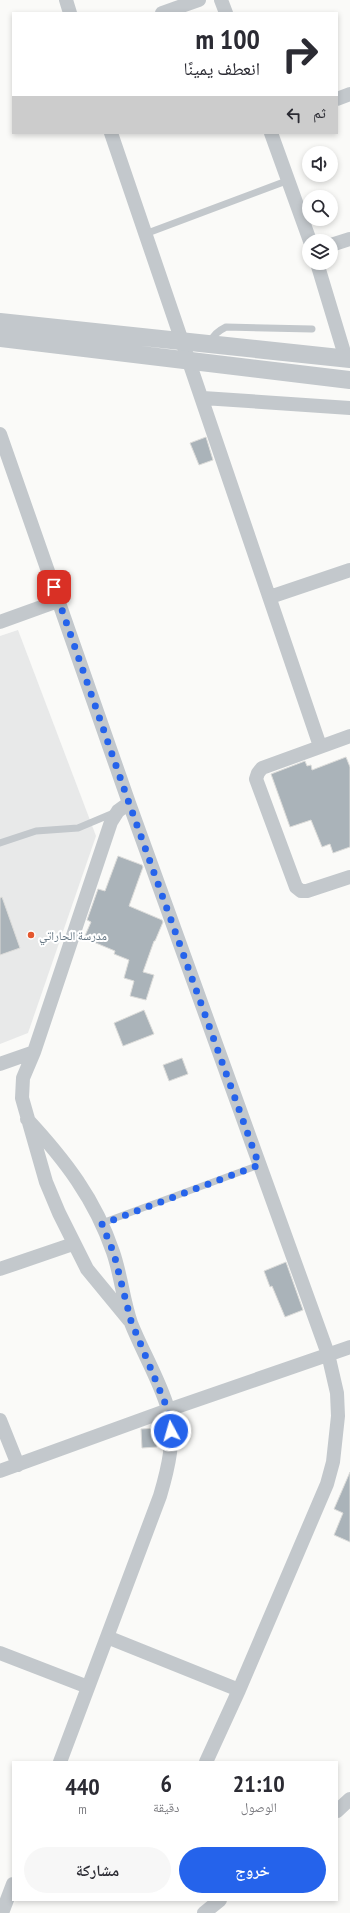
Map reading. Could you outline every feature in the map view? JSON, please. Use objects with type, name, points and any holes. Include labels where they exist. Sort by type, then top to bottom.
[{"type":"street","points":[[66,0],[70,12]]},
{"type":"street","points":[[165,12],[199,0]]},
{"type":"street","points":[[221,0],[226,12]]},
{"type":"street","points":[[338,98],[350,94]]},
{"type":"street","points":[[111,134],[203,398],[320,746]]},
{"type":"street","points":[[271,134],[308,234]]},
{"type":"street","points":[[338,243],[350,239]]},
{"type":"street","points":[[0,322],[348,359],[319,270]]},
{"type":"street","points":[[0,338],[350,380]]},
{"type":"street","points":[[203,398],[350,408]]},
{"type":"street","points":[[0,434],[58,601],[123,807],[259,1165],[328,1354],[337,1393],[337,1439],[329,1477],[319,1506],[206,1761]]},
{"type":"street","points":[[270,597],[350,570]]},
{"type":"street","points":[[0,622],[58,601]]},
{"type":"street","points":[[350,736],[262,768],[256,779],[296,887],[301,891],[307,891],[350,877]]},
{"type":"street","points":[[123,807],[111,822],[22,1084],[22,1098],[46,1182],[73,1244],[87,1269],[131,1321]]},
{"type":"street","points":[[0,1064],[34,1052]]},
{"type":"street","points":[[27,1119],[70,1168],[88,1195],[102,1224],[114,1254],[131,1321],[168,1410],[171,1431],[170,1453],[160,1496],[60,1761]]},
{"type":"street","points":[[0,1269],[73,1244]]},
{"type":"street","points":[[0,1471],[168,1410],[350,1347]]},
{"type":"street","points":[[0,1420],[18,1465]]},
{"type":"street","points":[[107,1636],[239,1690]]},
{"type":"street","points":[[0,1653],[88,1687]]},
{"type":"street","points":[[338,1811],[350,1799]]},
{"type":"street","points":[[2,1913],[12,1887]]},
{"type":"street","points":[[204,1913],[218,1901]]},
{"type":"lane","points":[[145,234],[289,180]]},
{"type":"lane","points":[[209,344],[213,336],[219,330],[226,327],[312,329]]},
{"type":"lane","points":[[0,843],[36,831],[78,828],[123,807]]},
{"type":"lane","points":[[102,1224],[259,1165]]},
{"type":"shaded area","name":"مدرسة الحاراتي","points":[[18,630],[96,836],[28,1033],[0,1044],[0,636]]},
{"type":"building","points":[[206,437],[213,460],[199,465],[190,443]]},
{"type":"building","points":[[346,757],[350,767],[350,847],[333,853],[330,844],[322,847],[311,820],[290,827],[271,774],[305,761],[307,766],[311,765],[312,770]]},
{"type":"building","points":[[118,856],[142,865],[143,867],[129,906],[162,920],[163,922],[154,941],[143,972],[154,975],[146,1000],[130,996],[134,981],[124,978],[129,960],[114,954],[115,951],[84,938],[91,922],[87,920],[98,889],[105,891]]},
{"type":"building","points":[[2,897],[20,948],[0,955],[0,898]]},
{"type":"building","points":[[144,1010],[154,1034],[123,1046],[114,1023]]},
{"type":"building","points":[[182,1058],[188,1074],[169,1081],[163,1065]]},
{"type":"building","points":[[286,1262],[303,1310],[285,1317],[264,1271]]},
{"type":"building","points":[[156,1428],[157,1447],[142,1448],[141,1429]]},
{"type":"building","points":[[350,1472],[350,1542],[334,1535],[343,1513],[334,1509]]},
{"type":"place","name":"مدرسة الحاراتي","points":[[31,935]]},
{"type":"route","points":[[54,587],[129,803],[259,1165],[102,1224],[114,1254],[131,1321],[168,1410],[171,1431]]}]
